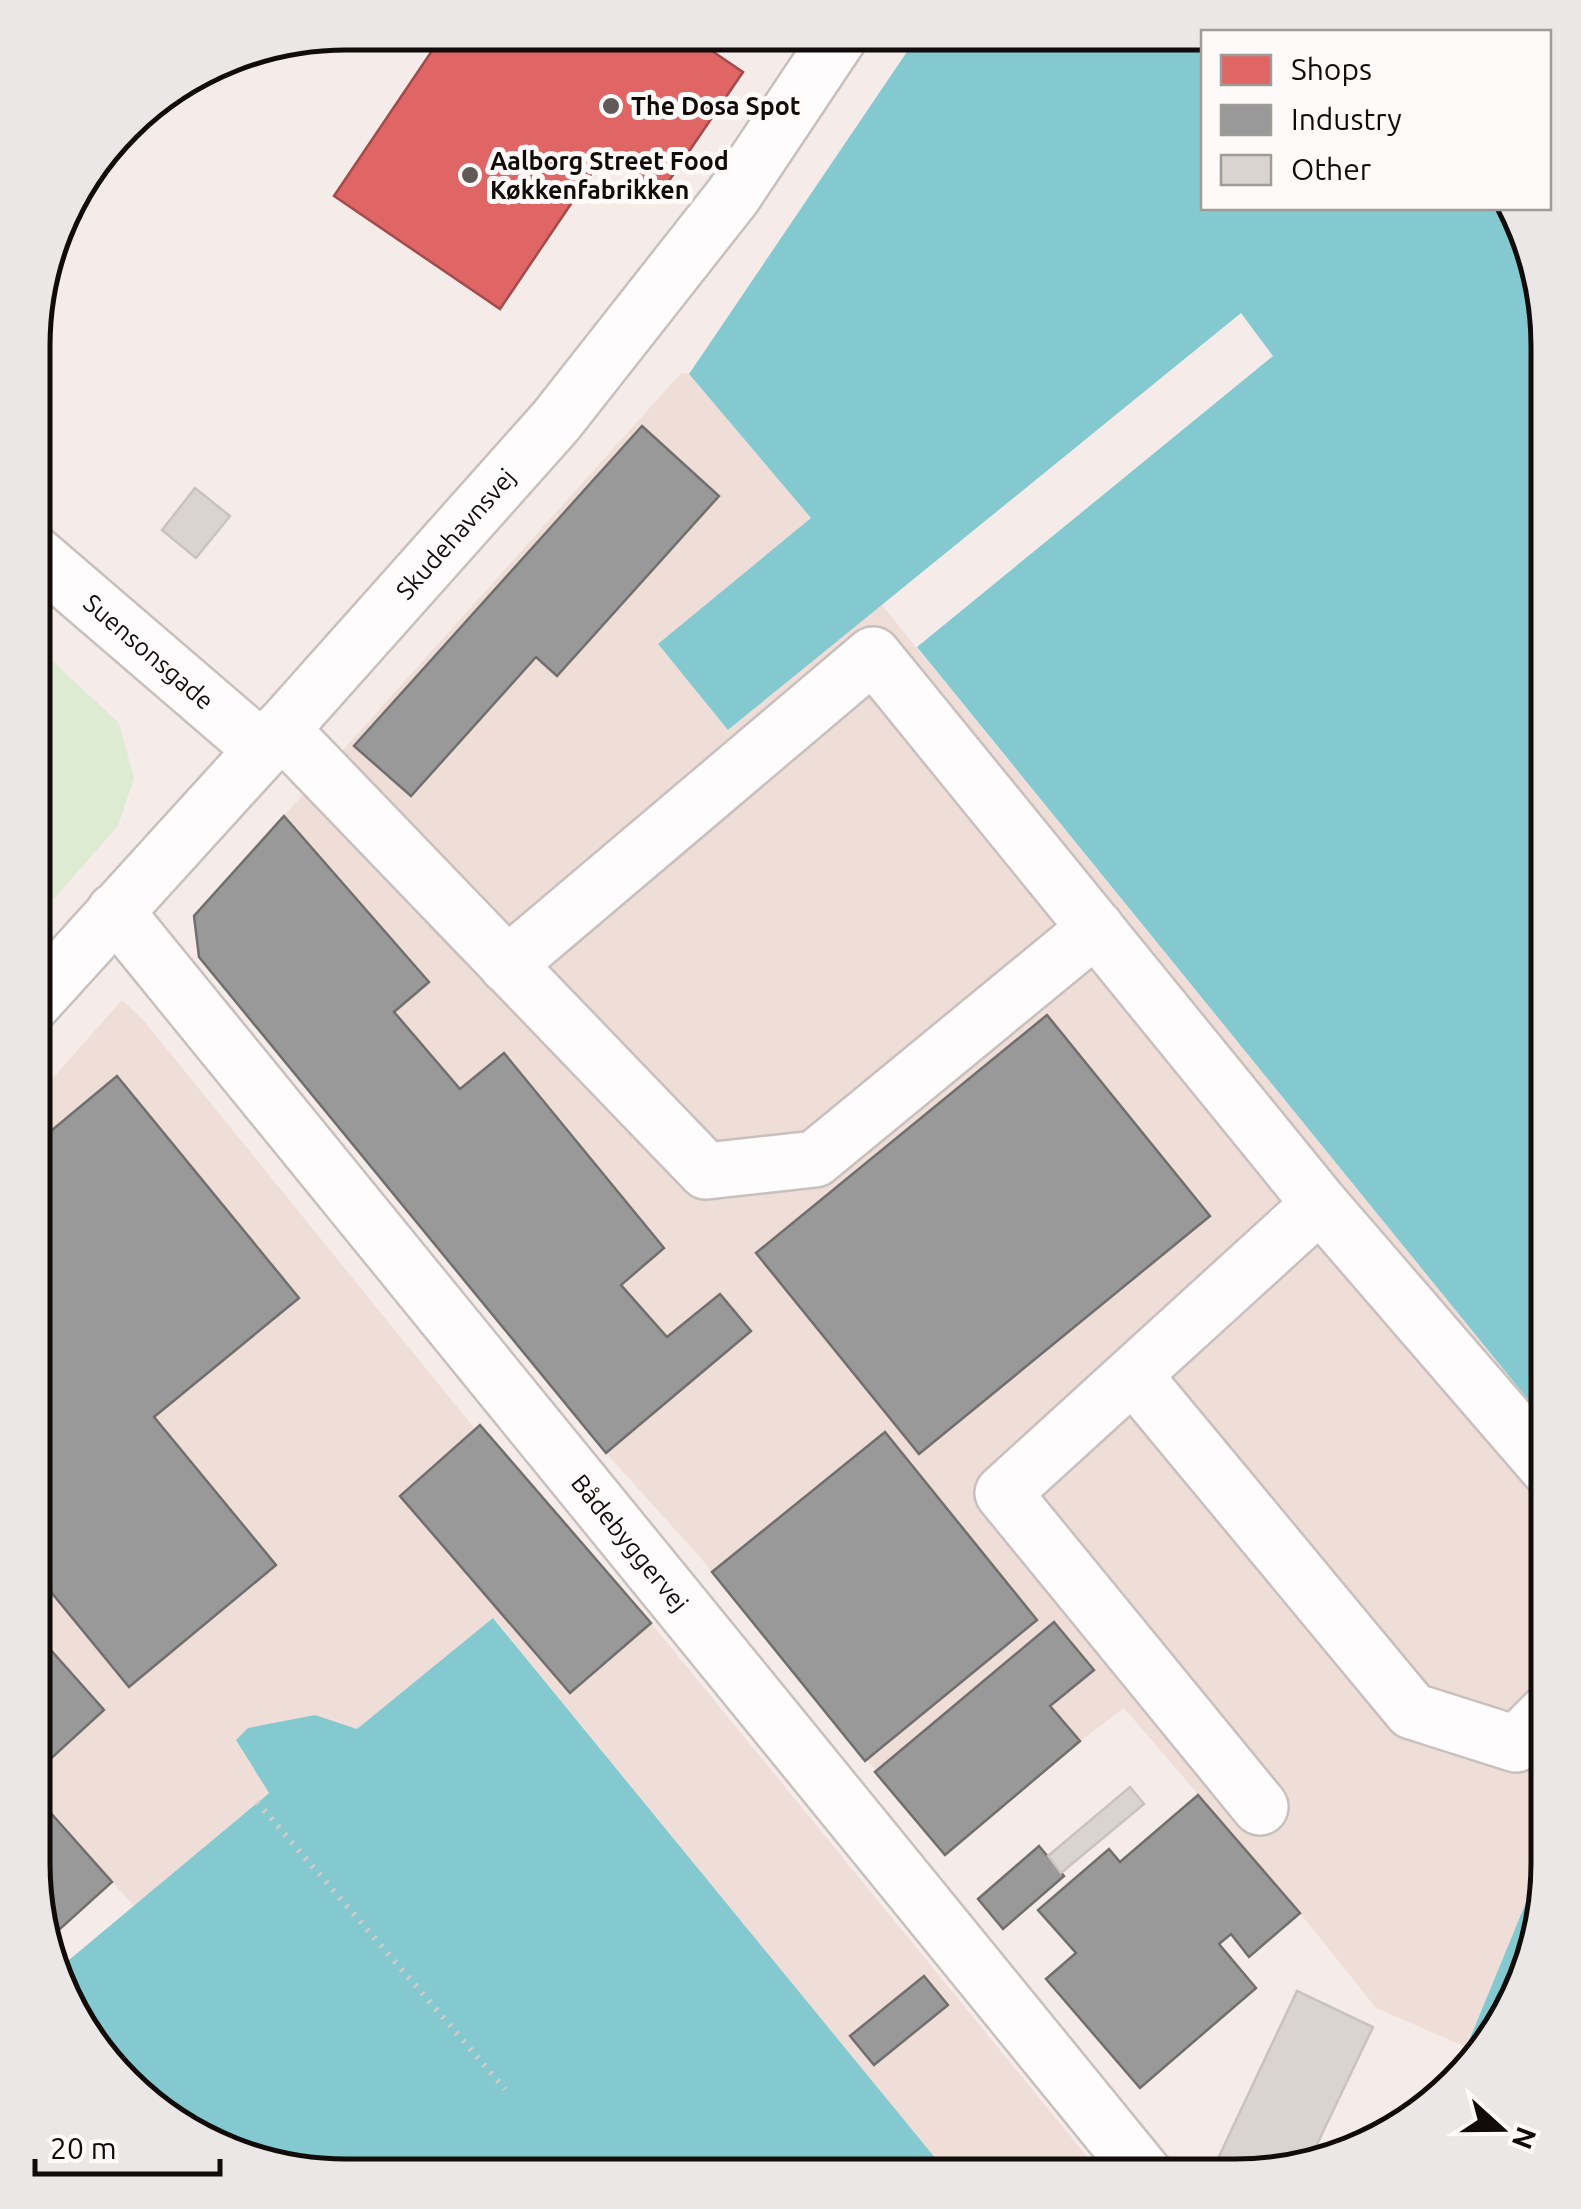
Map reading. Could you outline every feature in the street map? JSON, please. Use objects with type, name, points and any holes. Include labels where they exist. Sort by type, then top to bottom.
[{"type":"street","name":"Skudehavnsvej","points":[[50,984],[556,421],[733,196],[829,50]]},
{"type":"street","name":"Suensonsgade","points":[[50,566],[272,739],[507,966],[706,1171],[815,1159],[1096,928]]},
{"type":"street","points":[[507,966],[873,655],[1320,1204],[1530,1447]]},
{"type":"street","name":"Bådebyggervej","points":[[114,911],[1132,2159]]},
{"type":"street","points":[[1260,1807],[1003,1493],[1320,1204]]},
{"type":"street","points":[[1134,1376],[1412,1711],[1516,1744],[1530,1730]]},
{"type":"path","points":[[257,1802],[504,2089]]},
{"type":"shaded area","points":[[681,373],[689,374],[811,518],[658,645],[729,730],[881,604],[1530,1402],[1530,1882],[1528,1897],[1466,2047],[1376,2008],[1124,1708],[945,1855],[699,1556],[606,1453],[199,957],[194,916]]},
{"type":"shaded area","points":[[122,1000],[144,1021],[475,1429],[480,1425],[651,1623],[1089,2159],[936,2159],[494,1618],[357,1729],[315,1715],[236,1740],[269,1792],[134,1906],[50,1812],[50,1759],[104,1710],[50,1649],[50,1081]]},
{"type":"green space","points":[[50,659],[119,723],[134,778],[118,826],[50,903]]},
{"type":"water","points":[[908,50],[1201,50],[1201,210],[1497,210],[1521,270],[1531,346],[1530,1402],[917,647],[1273,356],[1241,313],[728,730],[658,644],[811,518],[689,374]]},
{"type":"water","points":[[493,1618],[936,2159],[308,2156],[270,2149],[233,2136],[166,2098],[111,2043],[81,1994],[68,1961],[269,1793],[236,1740],[248,1728],[315,1715],[357,1729]]},
{"type":"water","points":[[1528,1897],[1515,1958],[1500,1994],[1467,2045]]},
{"type":"building: Shops","name":"Aalborg Street Food Køkkenfabrikken","points":[[432,51],[711,51],[743,72],[660,194],[604,155],[500,309],[334,196]]},
{"type":"building: Industry","points":[[642,426],[719,496],[557,676],[536,657],[411,796],[354,746]]},
{"type":"building: Industry","points":[[284,816],[429,982],[394,1012],[460,1089],[504,1053],[664,1248],[621,1285],[667,1337],[720,1294],[751,1331],[606,1453],[199,957],[194,916]]},
{"type":"building: Industry","points":[[1047,1015],[1210,1216],[919,1454],[756,1253]]},
{"type":"building: Industry","points":[[117,1076],[299,1298],[154,1417],[276,1565],[129,1687],[50,1591],[50,1132]]},
{"type":"building: Industry","points":[[480,1425],[651,1623],[570,1693],[400,1496]]},
{"type":"building: Industry","points":[[885,1432],[1037,1620],[865,1761],[712,1572]]},
{"type":"building: Industry","points":[[1054,1622],[1094,1670],[1050,1706],[1080,1741],[945,1855],[875,1772]]},
{"type":"building: Industry","points":[[50,1649],[104,1710],[50,1759]]},
{"type":"building: Industry","points":[[1198,1795],[1300,1913],[1249,1957],[1231,1934],[1219,1944],[1256,1988],[1140,2088],[1046,1979],[1076,1953],[1038,1910],[1109,1849],[1120,1862]]},
{"type":"building: Industry","points":[[50,1812],[112,1882],[58,1930],[50,1863]]},
{"type":"building: Industry","points":[[1039,1846],[1064,1876],[1003,1929],[978,1899]]},
{"type":"building: Industry","points":[[924,1976],[948,2005],[874,2065],[850,2036]]},
{"type":"building: Other","points":[[195,488],[230,516],[196,558],[162,530]]},
{"type":"building: Other","points":[[1130,1787],[1144,1804],[1061,1873],[1048,1856]]},
{"type":"building: Other","points":[[1297,1991],[1373,2027],[1316,2147],[1273,2156],[1218,2159]]},
{"type":"place","name":"The Dosa Spot","points":[[611,106]]},
{"type":"place","name":"Aalborg Street Food Køkkenfabrikken","points":[[470,175]]}]
